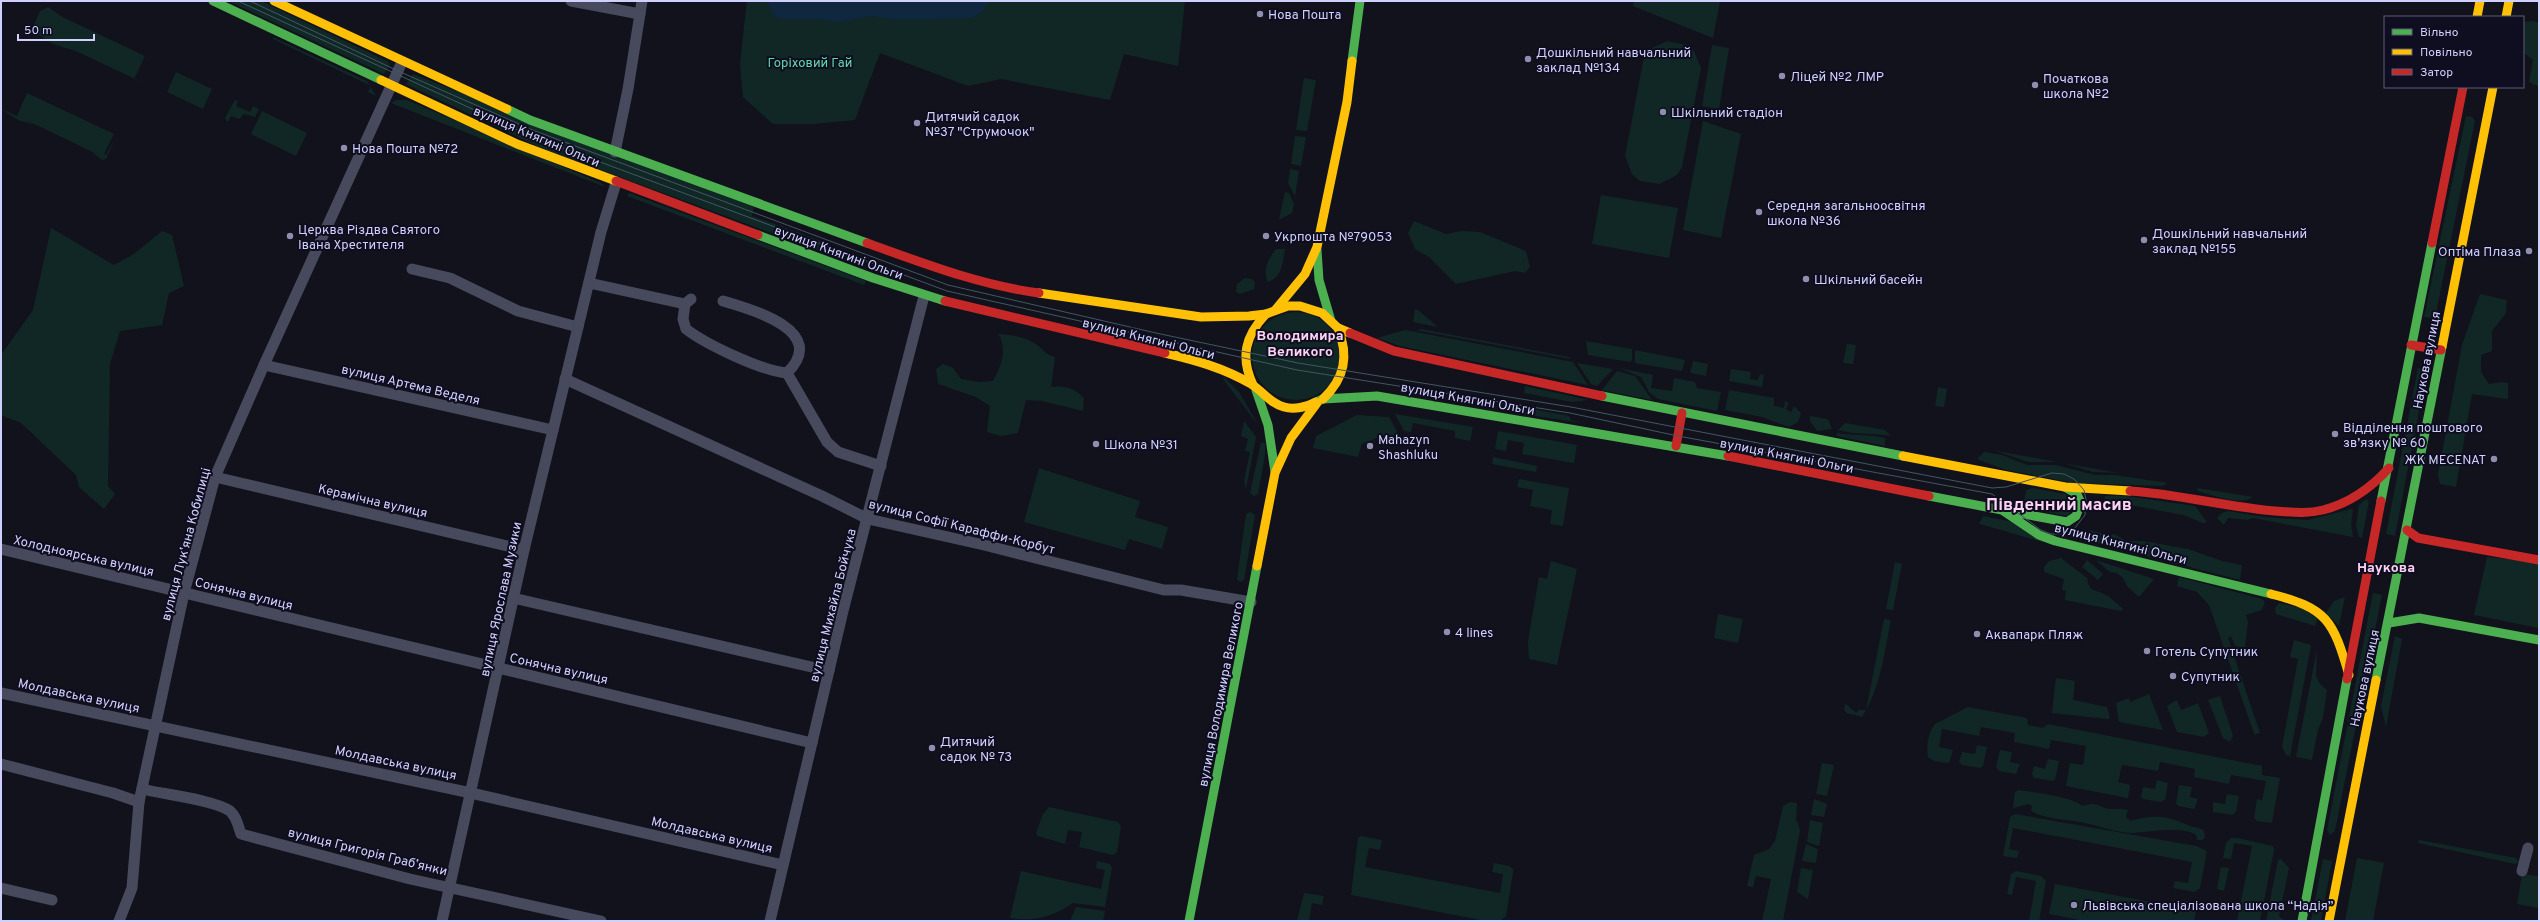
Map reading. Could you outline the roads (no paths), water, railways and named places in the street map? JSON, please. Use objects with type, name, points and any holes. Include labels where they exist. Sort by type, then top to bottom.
[{"type":"main road","name":"вулиця Княгині Ольги","points":[[213,1],[517,144],[616,183],[924,296],[1216,366],[1254,387],[1268,400],[1284,407],[1306,407],[1320,401],[1377,396],[1676,446],[2002,510],[2039,535],[2055,541],[2288,599],[2311,607],[2321,615],[2335,636],[2349,675]]},
{"type":"main road","points":[[1276,309],[1305,274],[1317,247],[1347,102],[1360,1]]},
{"type":"main road","points":[[2477,16],[2480,1]]},
{"type":"main road","points":[[2506,16],[2509,1]]},
{"type":"main road","name":"вулиця Княгині Ольги","points":[[280,2],[402,62],[530,120],[931,266],[991,284],[1201,317],[1227,318],[1266,314],[1276,309],[1288,306],[1311,308],[1331,321],[1338,328],[1371,344],[1394,352],[1682,413],[2065,487],[2160,493],[2256,509],[2302,513],[2324,510],[2353,499],[2375,483],[2389,468]]},
{"type":"main road","name":"Наукова вулиця","points":[[2302,921],[2349,675],[2364,586],[2389,468],[2411,345],[2463,88]]},
{"type":"main road","name":"Наукова вулиця","points":[[2328,921],[2389,623],[2493,88]]},
{"type":"main road","points":[[1317,247],[1319,280],[1331,321]]},
{"type":"main road","name":"вулиця Володимира Великого","points":[[1266,314],[1257,323],[1245,346],[1245,366],[1268,425],[1275,472]]},
{"type":"main road","name":"вулиця Володимира Великого","points":[[1189,921],[1275,472],[1291,438],[1320,401],[1333,391],[1345,367],[1344,340],[1338,328]]},
{"type":"main road","points":[[2411,345],[2441,350]]},
{"type":"main road","points":[[1676,446],[1682,413]]},
{"type":"main road","points":[[2002,510],[2062,522],[2070,521],[2077,516],[2080,502],[2074,492],[2065,487]]},
{"type":"main road","points":[[2407,530],[2418,538],[2539,560]]},
{"type":"main road","points":[[2389,623],[2419,618],[2539,640]]},
{"type":"street","points":[[571,1],[640,14]]},
{"type":"street","points":[[615,152],[628,89],[642,1]]},
{"type":"street","name":"вулиця Лукʼяна Кобилиці","points":[[122,920],[132,888],[139,802],[184,593],[215,477],[264,365],[402,62]]},
{"type":"street","name":"вулиця Ярослава Музики","points":[[442,921],[524,550],[589,283],[616,183]]},
{"type":"street","points":[[412,269],[450,278],[518,311],[578,327]]},
{"type":"street","points":[[589,283],[688,302],[683,319],[686,329],[758,366],[774,372],[787,373],[793,367],[799,350],[796,337],[781,322],[748,308],[723,301]]},
{"type":"street","name":"вулиця Михайла Бойчука","points":[[770,921],[829,671],[924,296]]},
{"type":"street","name":"вулиця Артема Веделя","points":[[264,365],[553,430]]},
{"type":"street","points":[[787,373],[827,442],[838,452],[881,466]]},
{"type":"street","name":"вулиця Софії Караффи-Корбут","points":[[565,379],[774,473],[868,519],[984,545],[1164,590],[1181,590],[1250,602]]},
{"type":"street","name":"Керамічна вулиця","points":[[215,477],[524,550]]},
{"type":"street","name":"Холодноярська вулиця","points":[[1,550],[184,593]]},
{"type":"street","name":"Сонячна вулиця","points":[[184,593],[812,743]]},
{"type":"street","points":[[513,598],[829,671]]},
{"type":"street","name":"Молдавська вулиця","points":[[1,693],[471,793],[783,865]]},
{"type":"street","points":[[1,764],[113,793],[139,802]]},
{"type":"street","name":"вулиця Григорія Грабʼянки","points":[[142,789],[217,805],[230,812],[237,821],[241,834],[410,879],[450,886],[601,921]]},
{"type":"street","points":[[2522,871],[2528,848]]},
{"type":"street","points":[[1,888],[52,900]]},
{"type":"water","points":[[767,1],[989,1],[983,11],[972,18],[897,20],[870,16],[840,22],[816,19],[779,19],[773,14]]},
{"type":"tram line","points":[[238,1],[533,137],[947,291],[1297,370],[1570,413],[1678,436],[1992,494],[2041,530],[2051,534],[2062,534],[2074,529],[2085,515],[2086,500],[2084,490],[2074,479],[2064,474],[2052,473],[2006,487],[1992,488],[1571,407],[1298,363],[1156,333],[948,285],[535,131],[398,71],[250,1]]},
{"type":"place","name":"Нова Пошта","points":[[1260,14]]},
{"type":"place","name":"Дошкільний навчальний заклад №134","points":[[1528,59]]},
{"type":"place","name":"Ліцей №2 ЛМР","points":[[1782,76]]},
{"type":"place","name":"Початкова школа №2","points":[[2035,85]]},
{"type":"place","name":"Шкільний стадіон","points":[[1663,112]]},
{"type":"place","name":"Дитячий садок №37 \"Струмочок\"","points":[[917,123]]},
{"type":"place","name":"Нова Пошта №72","points":[[344,148]]},
{"type":"place","name":"Середня загальноосвітня школа №36","points":[[1759,212]]},
{"type":"place","name":"Церква Різдва Святого Івана Хрестителя","points":[[290,236]]},
{"type":"place","name":"Укрпошта №79053","points":[[1266,236]]},
{"type":"place","name":"Дошкільний навчальний заклад №155","points":[[2144,240]]},
{"type":"place","name":"Оптіма Плаза","points":[[2529,251]]},
{"type":"place","name":"Шкільний басейн","points":[[1806,279]]},
{"type":"place","name":"Відділення поштового зв’язку № 60","points":[[2335,434]]},
{"type":"place","name":"Школа №31","points":[[1096,444]]},
{"type":"place","name":"Mahazyn Shashluku","points":[[1370,446]]},
{"type":"place","name":"ЖК MECENAT","points":[[2494,459]]},
{"type":"place","name":"4 lines","points":[[1447,632]]},
{"type":"place","name":"Аквапарк Пляж","points":[[1977,634]]},
{"type":"place","name":"Готель Супутник","points":[[2147,651]]},
{"type":"place","name":"Супутник","points":[[2173,676]]},
{"type":"place","name":"Дитячий садок № 73","points":[[932,748]]},
{"type":"place","name":"Львівська спеціалізована школа “Надія”","points":[[2074,905]]},
{"type":"district","name":"Володимира Великого","points":[[1300,344]]},
{"type":"district","name":"Південний масив","points":[[2059,504]]},
{"type":"district","name":"Наукова","points":[[2386,567]]},
{"type":"park label","name":"Горіховий Гай","points":[[810,62]]}]
